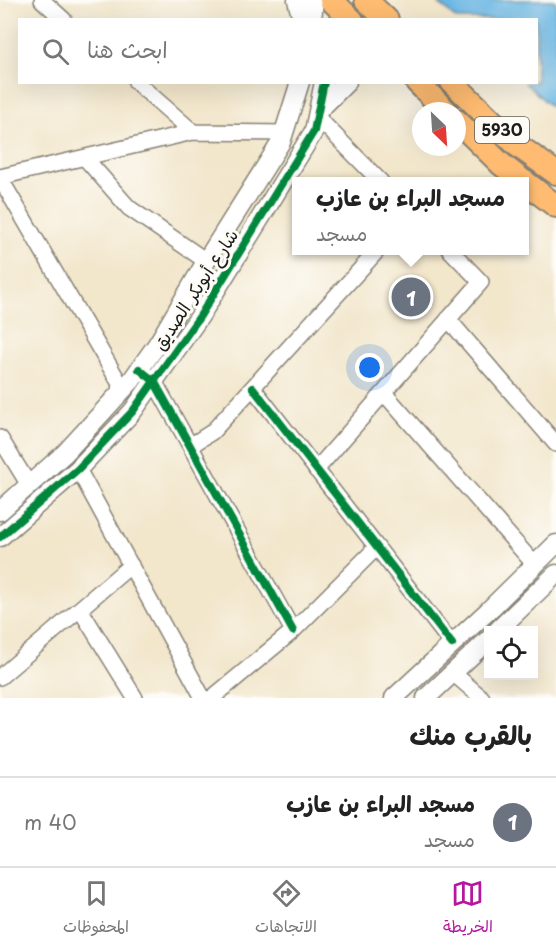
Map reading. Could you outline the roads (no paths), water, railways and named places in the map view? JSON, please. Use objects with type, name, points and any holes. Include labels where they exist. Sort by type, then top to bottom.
[{"type":"main road","points":[[419,84],[437,102]]},
{"type":"main road","name":"5930","points":[[454,84],[517,145],[556,173]]},
{"type":"main road","name":"5930","points":[[466,130],[518,177]]},
{"type":"main road","name":"5930","points":[[529,186],[556,206]]},
{"type":"street","points":[[42,0],[62,18]]},
{"type":"street","points":[[297,0],[302,18]]},
{"type":"street","points":[[312,18],[314,0]]},
{"type":"street","points":[[138,84],[193,132]]},
{"type":"street","name":"شارع أبوبكر الصديق","points":[[0,511],[65,453],[123,389],[158,343],[206,261],[281,142],[299,84]]},
{"type":"street","name":"شارع أبوبكر الصديق","points":[[0,537],[78,469],[133,411],[200,316],[314,131],[324,84]]},
{"type":"street","points":[[344,84],[318,114],[376,177]]},
{"type":"street","points":[[123,389],[0,178],[193,132],[284,133]]},
{"type":"street","points":[[85,158],[129,208],[206,261]]},
{"type":"street","points":[[190,446],[212,432],[373,255]]},
{"type":"street","points":[[316,470],[481,282],[455,255]]},
{"type":"street","points":[[448,319],[556,444]]},
{"type":"street","points":[[139,369],[154,381],[293,631]]},
{"type":"street","points":[[253,388],[452,644]]},
{"type":"street","points":[[384,393],[535,565]]},
{"type":"street","points":[[0,438],[29,485]]},
{"type":"street","points":[[78,469],[203,698]]},
{"type":"street","points":[[394,698],[556,544]]},
{"type":"street","points":[[212,698],[293,631],[376,547]]},
{"type":"street","points":[[0,677],[130,565]]},
{"type":"street","points":[[502,626],[556,574]]},
{"type":"street","points":[[80,609],[135,698]]},
{"type":"street","points":[[426,698],[484,645]]},
{"type":"street","points":[[453,673],[482,698]]},
{"type":"water","points":[[435,0],[553,0],[556,2],[556,111],[526,84],[538,84],[538,18],[455,18]]},
{"type":"place","name":"مسجد البراء بن عازب","points":[[411,297]]}]
